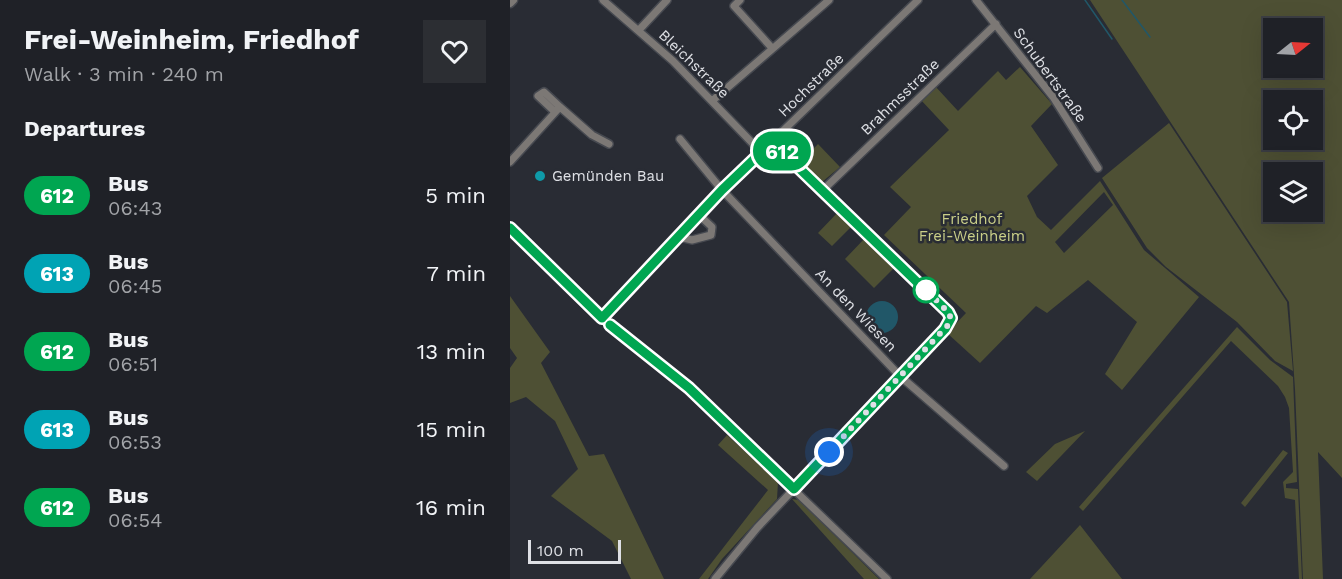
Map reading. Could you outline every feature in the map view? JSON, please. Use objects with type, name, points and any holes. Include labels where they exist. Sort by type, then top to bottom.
[{"type":"street","points":[[510,3],[513,0]]},
{"type":"street","name":"Bleichstraße","points":[[603,0],[639,30],[761,152]]},
{"type":"street","points":[[639,30],[667,0]]},
{"type":"street","points":[[740,0],[734,6],[772,48]]},
{"type":"street","points":[[712,101],[829,0]]},
{"type":"street","name":"Hochstraße","points":[[602,318],[722,190],[918,0]]},
{"type":"street","name":"Schubertstraße","points":[[976,0],[1053,97],[1098,168]]},
{"type":"street","name":"Brahmsstraße","points":[[823,190],[996,24]]},
{"type":"street","points":[[510,162],[557,110],[609,144]]},
{"type":"street","name":"An den Wiesen","points":[[680,139],[722,190],[900,376],[1004,466]]},
{"type":"street","points":[[715,579],[794,489],[950,323],[951,316],[772,142]]},
{"type":"street","points":[[679,237],[701,239],[711,235],[712,227],[699,215]]},
{"type":"street","points":[[510,228],[602,318],[689,388],[887,579]]},
{"type":"green space","points":[[1090,0],[1342,0],[1342,478],[1318,452],[1323,579],[1303,579],[1289,302]]},
{"type":"green space","name":"Friedhof Frei-Weinheim","points":[[1020,67],[1052,104],[1031,126],[1058,165],[1027,196],[1037,217],[1051,230],[1100,181],[1144,250],[1199,297],[1122,390],[1105,374],[1137,322],[1088,280],[1047,313],[1036,306],[980,363],[947,333],[966,313],[884,235],[911,207],[890,187],[949,130],[920,99],[935,86],[958,111],[998,71],[1006,80]],"holes":[[[1104,192],[1113,205],[1064,253],[1055,242]]]},
{"type":"green space","points":[[1169,123],[1287,302],[1293,371],[1275,361],[1237,322],[1166,267],[1147,248],[1102,178]]},
{"type":"green space","points":[[818,144],[840,167],[822,182],[800,163]]},
{"type":"green space","points":[[839,211],[853,225],[832,246],[818,233]]},
{"type":"green space","points":[[866,237],[877,248],[876,250],[896,266],[874,288],[845,259]]},
{"type":"green space","points":[[510,296],[550,352],[541,363],[589,456],[604,454],[664,579],[631,579],[612,541],[551,496],[578,469],[555,421],[526,397],[510,403],[510,368],[517,358],[510,348]]},
{"type":"green space","points":[[1237,327],[1270,360],[1293,377],[1297,482],[1286,484],[1286,488],[1298,489],[1302,579],[1299,579],[1295,500],[1285,498],[1283,482],[1293,472],[1289,408],[1278,386],[1231,341],[1083,511],[1079,507]]},
{"type":"green space","points":[[1085,431],[1037,481],[1026,472],[1055,444]]},
{"type":"green space","points":[[727,435],[778,482],[777,499],[722,559],[708,579],[699,579],[768,490],[718,445]]},
{"type":"green space","points":[[1283,450],[1288,453],[1245,507],[1241,503]]},
{"type":"green space","points":[[792,499],[799,500],[879,579],[864,579]]},
{"type":"green space","points":[[1080,525],[1122,579],[1030,579]]},
{"type":"water","points":[[882,301],[893,306],[898,317],[893,328],[882,333],[871,328],[866,317],[871,306]]},
{"type":"waterway","points":[[1085,0],[1112,39]]},
{"type":"waterway","points":[[1122,0],[1150,37]]},
{"type":"bus line","name":"612","points":[[510,228],[602,318],[722,190],[772,142],[905,268],[951,315],[950,323],[945,329],[794,489],[689,388],[610,325]]},
{"type":"place","name":"Gemünden Bau","points":[[540,176]]},
{"type":"route","points":[[829,452],[950,323],[950,314],[926,290]]}]
